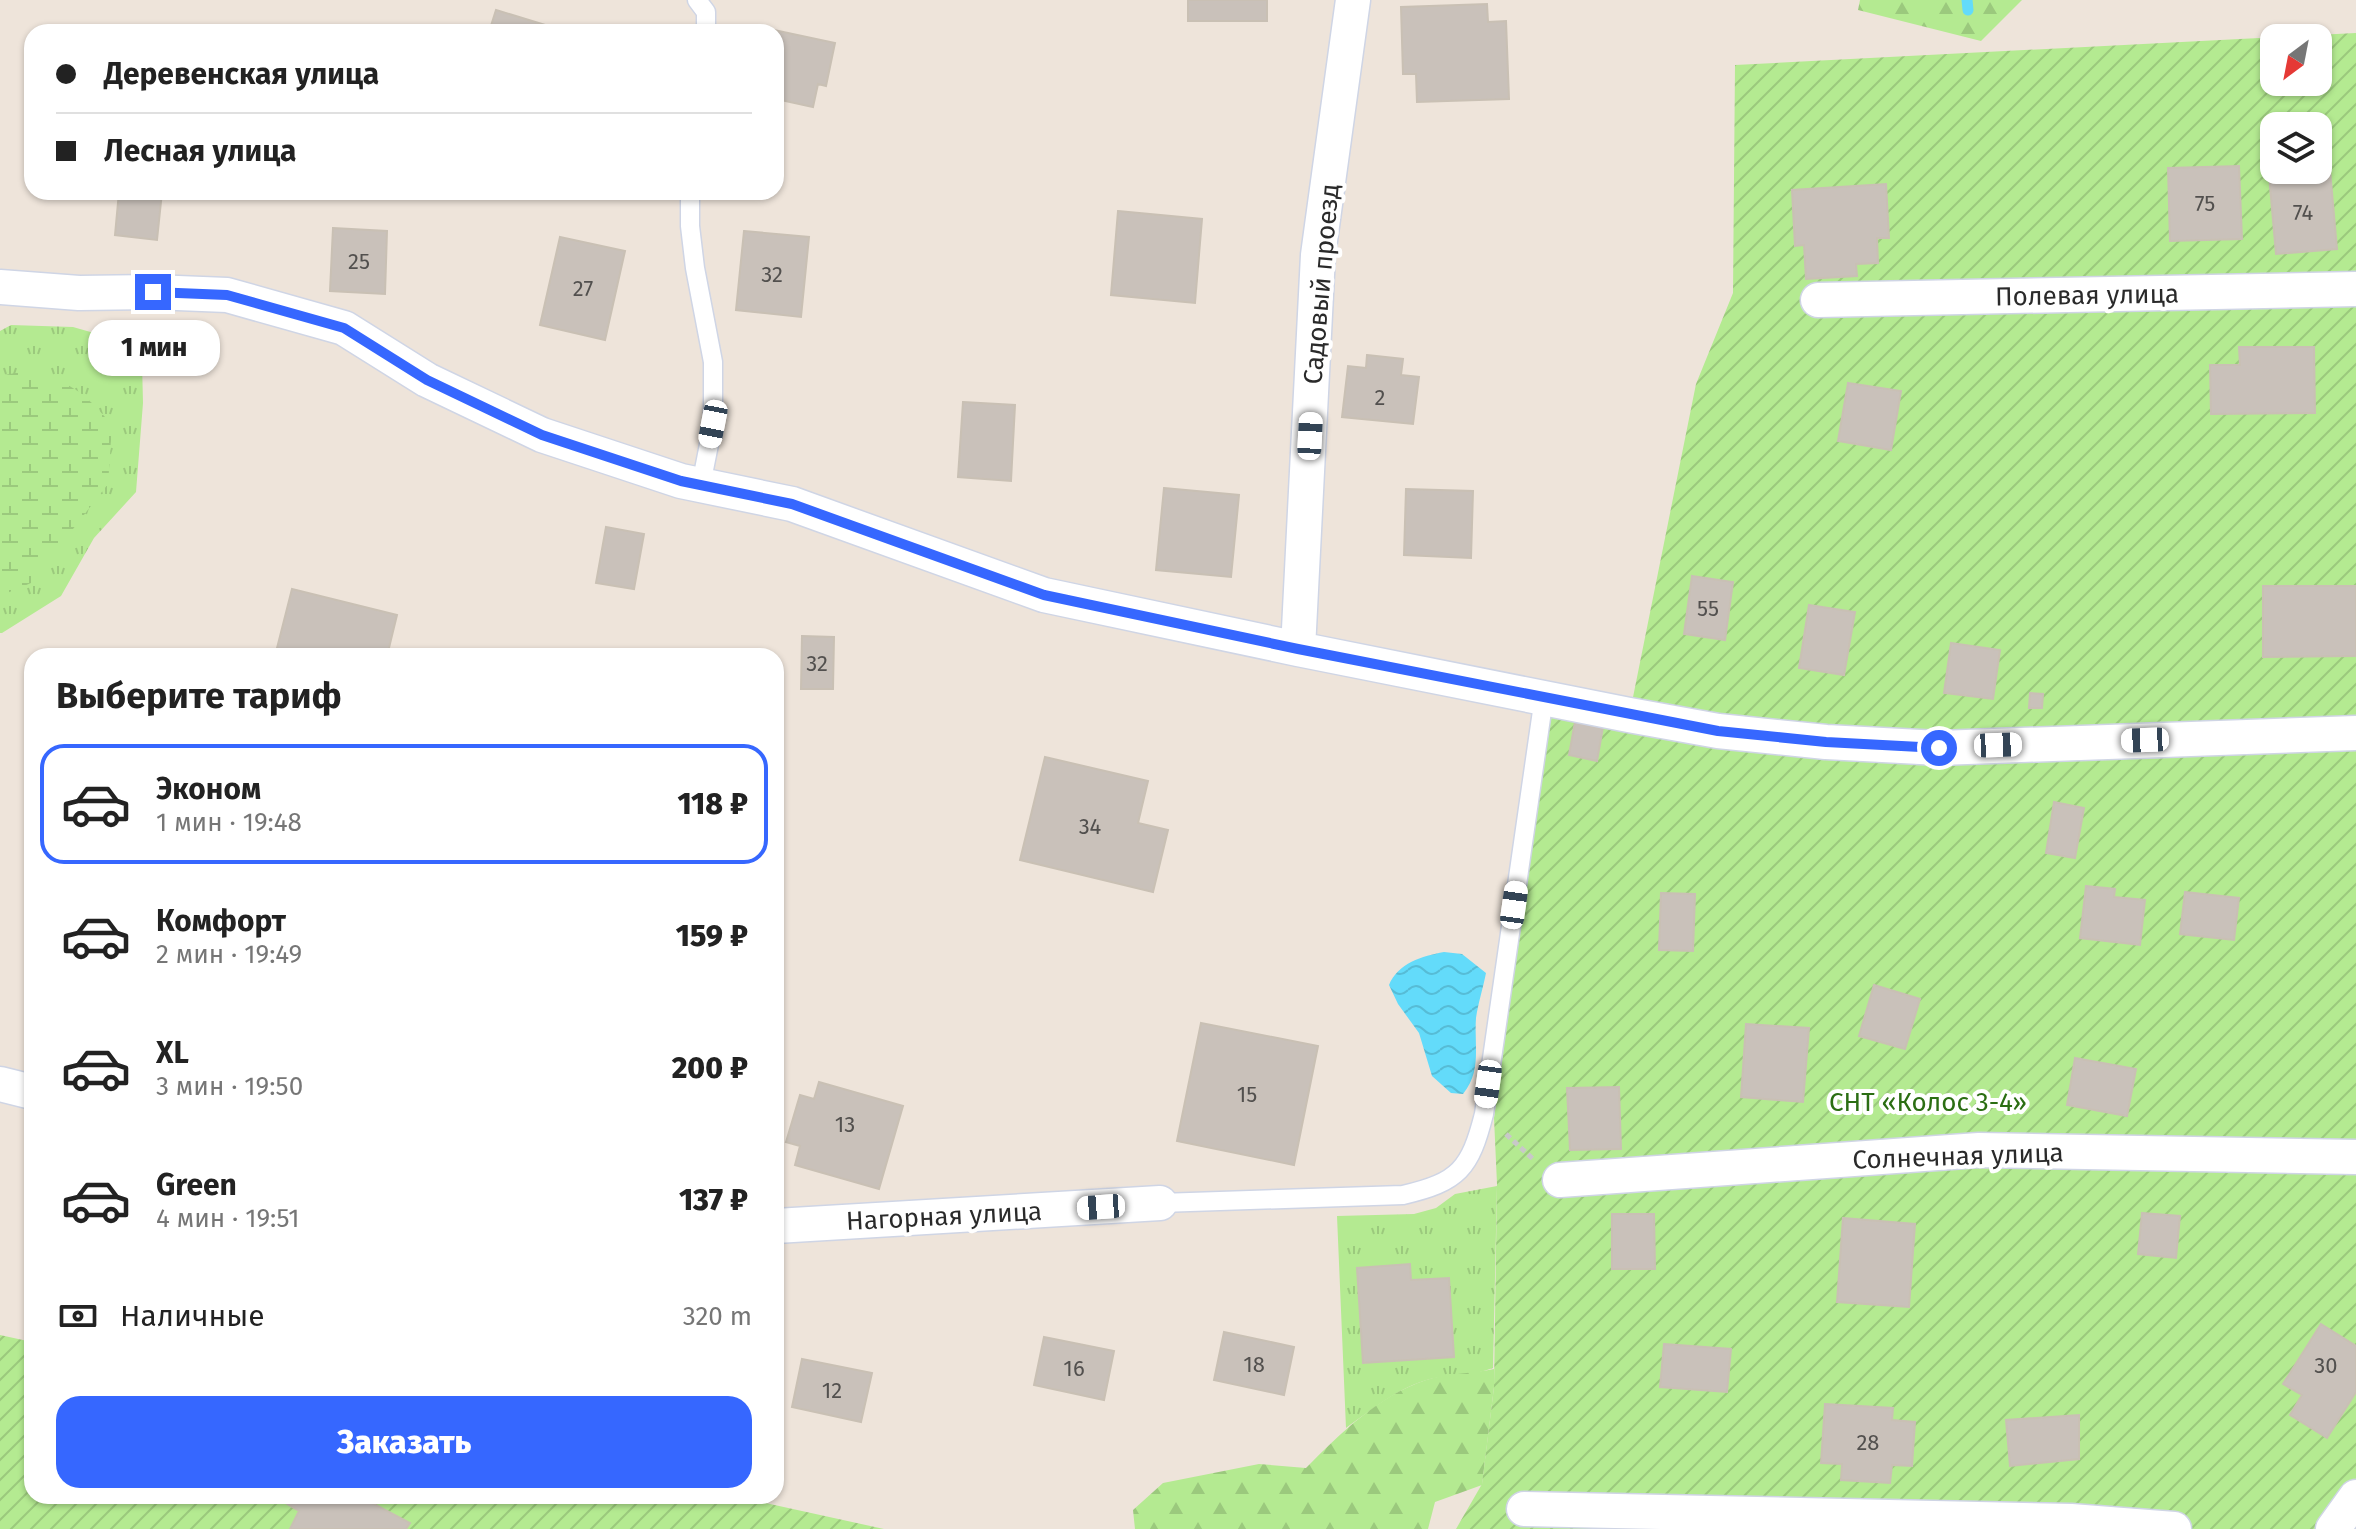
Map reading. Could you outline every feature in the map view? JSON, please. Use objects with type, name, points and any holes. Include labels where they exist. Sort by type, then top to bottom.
[{"type":"street","name":"Садовый проезд","points":[[1300,633],[1318,255],[1353,0]]},
{"type":"street","points":[[0,287],[79,293],[227,295],[344,328],[427,380],[542,435],[681,481],[792,504],[1044,595],[1300,633],[1544,697],[1718,731],[1826,742],[1939,748],[2356,733]]},
{"type":"street","name":"Полевая улица","points":[[1818,300],[2356,289]]},
{"type":"street","points":[[0,1084],[24,1090]]},
{"type":"street","name":"Солнечная улица","points":[[1560,1180],[1979,1150],[2356,1157]]},
{"type":"street","name":"Нагорная улица","points":[[784,1226],[1160,1203]]},
{"type":"street","points":[[2333,1529],[2356,1497]]},
{"type":"street","points":[[1524,1509],[2071,1521],[2174,1529]]},
{"type":"lane","points":[[697,0],[706,12],[706,24]]},
{"type":"lane","points":[[690,200],[695,268],[713,362],[713,424],[701,485]]},
{"type":"lane","points":[[1160,1203],[1403,1195],[1433,1188],[1450,1180],[1473,1152],[1484,1114],[1544,697]]},
{"type":"path","points":[[1478,1134],[1506,1134],[1560,1180]]},
{"type":"green space","points":[[1860,0],[2022,0],[1981,41],[1858,10]]},
{"type":"green space","name":"СНТ «Колос 3-4»","points":[[2356,33],[2356,1529],[1456,1529],[1482,1484],[1494,1387],[1497,1184],[1494,1118],[1549,717],[1626,732],[1696,384],[1733,293],[1735,65],[2260,38],[2260,96],[2332,96],[2332,34]]},
{"type":"green space","points":[[11,325],[73,327],[129,343],[142,362],[143,403],[136,492],[94,538],[61,596],[0,633],[0,331]]},
{"type":"green space","points":[[20,372],[62,382],[82,394],[112,425],[108,484],[31,583],[0,596],[0,376]]},
{"type":"green space","points":[[1497,1186],[1493,1368],[1419,1383],[1386,1400],[1346,1428],[1337,1216],[1414,1214],[1436,1208],[1455,1194]]},
{"type":"green space","points":[[0,1335],[24,1340],[24,1504],[770,1504],[884,1529],[0,1529]]},
{"type":"green space","points":[[1494,1369],[1482,1485],[1435,1502],[1428,1529],[1135,1529],[1133,1510],[1163,1483],[1259,1464],[1306,1468],[1347,1429],[1376,1406],[1408,1387],[1434,1378]]},
{"type":"water","points":[[1444,952],[1462,954],[1486,973],[1476,1018],[1475,1067],[1463,1094],[1451,1093],[1432,1076],[1419,1033],[1398,1004],[1389,985],[1405,966],[1419,958]]},
{"type":"building","points":[[1188,0],[1267,0],[1267,21],[1188,21]]},
{"type":"building","points":[[1487,4],[1488,22],[1506,21],[1509,99],[1417,102],[1416,74],[1403,74],[1401,7]]},
{"type":"building","points":[[496,10],[542,24],[492,24]]},
{"type":"building","points":[[784,32],[835,43],[826,86],[818,84],[813,107],[784,101]]},
{"type":"building","points":[[2239,166],[2242,239],[2170,241],[2168,168]]},
{"type":"building","points":[[1886,184],[1889,238],[1877,238],[1878,263],[1856,264],[1857,276],[1806,279],[1804,245],[1795,246],[1792,190]]},
{"type":"building","points":[[2270,184],[2331,184],[2337,249],[2276,254]]},
{"type":"building","points":[[118,200],[161,200],[157,240],[115,235]]},
{"type":"building","points":[[1118,211],[1202,219],[1195,303],[1111,295]]},
{"type":"building","points":[[333,228],[387,231],[385,294],[330,291]]},
{"type":"building","points":[[744,231],[809,237],[801,317],[736,310]]},
{"type":"building","points":[[560,237],[625,251],[605,340],[540,325]]},
{"type":"building","points":[[2239,347],[2314,347],[2315,413],[2211,414],[2210,365],[2240,365]]},
{"type":"building","points":[[1367,355],[1403,359],[1401,375],[1419,377],[1413,424],[1342,417],[1348,366],[1366,368]]},
{"type":"building","points":[[1848,383],[1901,391],[1891,450],[1838,441]]},
{"type":"building","points":[[963,402],[1015,405],[1011,481],[958,477]]},
{"type":"building","points":[[1164,488],[1239,495],[1231,577],[1156,570]]},
{"type":"building","points":[[1406,489],[1473,491],[1471,558],[1404,555]]},
{"type":"building","points":[[606,527],[644,534],[634,589],[596,583]]},
{"type":"building","points":[[1692,576],[1733,582],[1725,640],[1684,634]]},
{"type":"building","points":[[2263,586],[2356,586],[2356,656],[2263,657]]},
{"type":"building","points":[[292,589],[397,615],[389,648],[277,648]]},
{"type":"building","points":[[1809,605],[1855,612],[1844,675],[1799,668]]},
{"type":"building","points":[[802,636],[834,637],[833,689],[801,689]]},
{"type":"building","points":[[1951,643],[2000,650],[1993,699],[1944,693]]},
{"type":"building","points":[[2030,693],[2043,694],[2042,708],[2029,708]]},
{"type":"building","points":[[1575,722],[1603,727],[1597,761],[1569,755]]},
{"type":"building","points":[[1045,757],[1148,781],[1138,823],[1168,830],[1153,892],[1020,860]]},
{"type":"building","points":[[2054,802],[2084,808],[2075,858],[2046,853]]},
{"type":"building","points":[[2086,886],[2115,889],[2114,897],[2145,900],[2140,945],[2080,938]]},
{"type":"building","points":[[2185,892],[2239,898],[2234,940],[2180,934]]},
{"type":"building","points":[[1661,893],[1695,894],[1693,951],[1659,950]]},
{"type":"building","points":[[1874,985],[1920,999],[1905,1049],[1859,1036]]},
{"type":"building","points":[[1201,1023],[1318,1046],[1294,1165],[1177,1141]]},
{"type":"building","points":[[1746,1024],[1809,1028],[1803,1102],[1741,1097]]},
{"type":"building","points":[[2075,1058],[2136,1069],[2127,1116],[2067,1105]]},
{"type":"building","points":[[819,1082],[903,1106],[879,1189],[795,1165],[800,1146],[786,1142],[800,1095],[814,1099]]},
{"type":"building","points":[[1619,1087],[1621,1149],[1570,1150],[1567,1088]]},
{"type":"building","points":[[2142,1213],[2180,1216],[2176,1258],[2138,1254]]},
{"type":"building","points":[[1612,1214],[1654,1214],[1655,1269],[1612,1269]]},
{"type":"building","points":[[1843,1218],[1915,1224],[1909,1307],[1837,1302]]},
{"type":"building","points":[[1410,1264],[1411,1280],[1449,1278],[1454,1357],[1363,1363],[1357,1268]]},
{"type":"building","points":[[2321,1324],[2356,1346],[2356,1392],[2327,1438],[2290,1415],[2302,1395],[2283,1384]]},
{"type":"building","points":[[1224,1332],[1294,1347],[1284,1395],[1214,1380]]},
{"type":"building","points":[[1044,1337],[1114,1351],[1104,1400],[1034,1385]]},
{"type":"building","points":[[1664,1344],[1731,1349],[1727,1392],[1660,1387]]},
{"type":"building","points":[[802,1359],[872,1373],[861,1422],[792,1407]]},
{"type":"building","points":[[1825,1404],[1893,1408],[1892,1420],[1915,1422],[1912,1466],[1892,1465],[1890,1483],[1841,1480],[1842,1464],[1821,1463]]},
{"type":"building","points":[[2079,1415],[2079,1459],[2010,1466],[2006,1420]]},
{"type":"building","points":[[287,1504],[374,1504],[410,1523],[406,1529],[290,1529],[299,1511]]},
{"type":"waterway","points":[[1967,0],[1968,10]]},
{"type":"route","points":[[153,292],[227,295],[344,328],[427,380],[542,435],[681,481],[792,504],[1044,595],[1298,649],[1718,731],[1826,742],[1939,748]]}]
